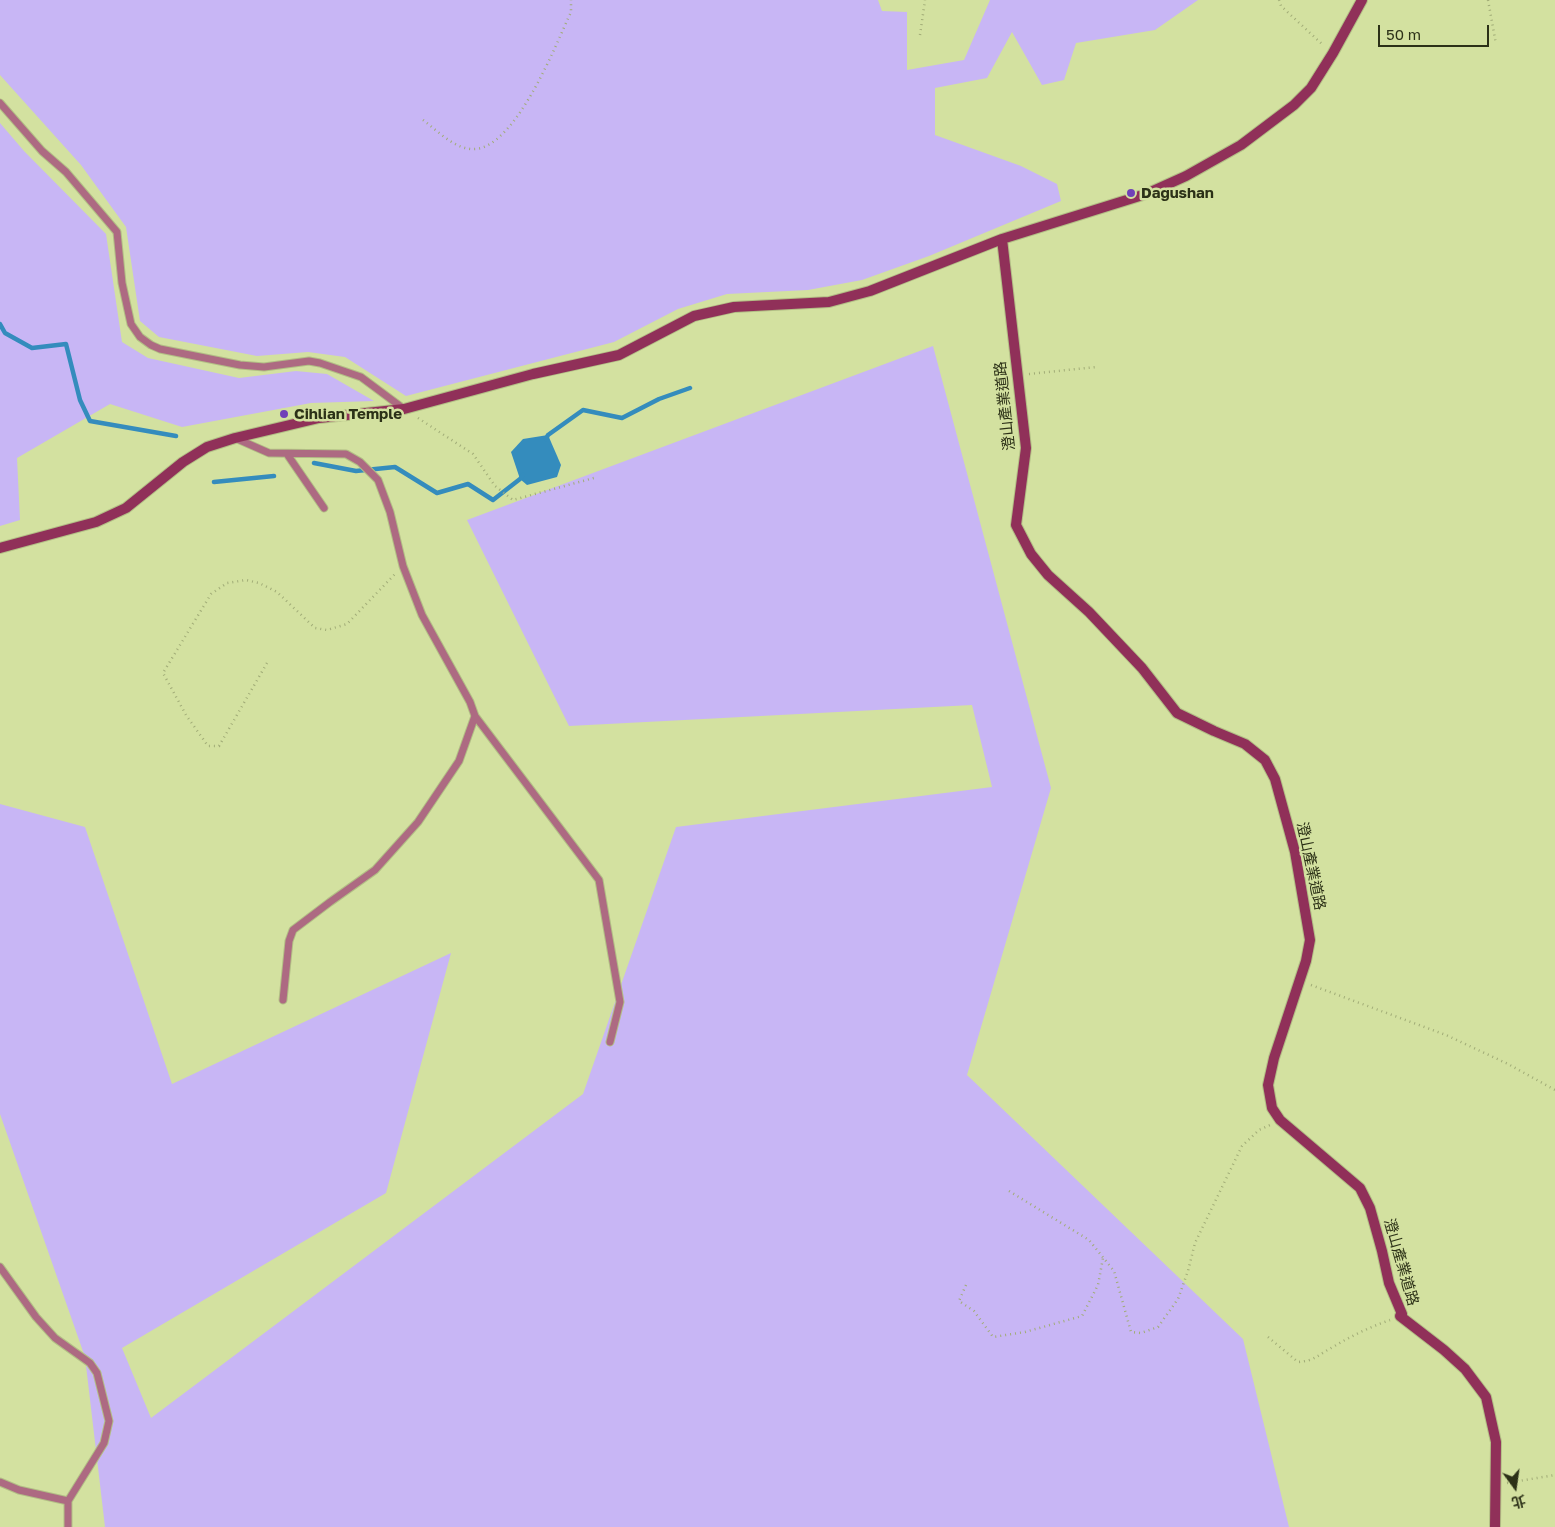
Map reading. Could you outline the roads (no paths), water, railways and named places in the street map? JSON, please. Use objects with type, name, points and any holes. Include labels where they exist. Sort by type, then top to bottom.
[{"type":"street","points":[[0,548],[96,522],[119,512],[183,462],[207,447],[235,438],[319,418],[404,409],[533,374],[619,355],[694,316],[734,307],[829,302],[870,291],[1002,239],[1146,194],[1186,176],[1242,145],[1294,105],[1310,88],[1362,0]]},
{"type":"street","name":"澄山產業道路","points":[[1002,239],[1026,448],[1016,525],[1031,554],[1048,574],[1089,612],[1135,661],[1177,713],[1246,744],[1266,760],[1276,779],[1294,852],[1310,940],[1301,981],[1274,1058],[1268,1085],[1272,1108],[1280,1120],[1360,1188],[1370,1208],[1389,1284],[1402,1314],[1400,1316],[1465,1369],[1486,1397],[1496,1442],[1495,1527]]},
{"type":"lane","points":[[0,103],[42,151],[66,172],[117,232],[122,283],[131,324],[140,337],[160,349],[240,365],[264,367],[309,361],[320,362],[361,377],[404,409]]},
{"type":"lane","points":[[235,438],[269,453],[346,454],[360,462],[378,480],[390,512],[402,566],[422,615],[470,702],[475,716],[599,880],[620,1002],[610,1042]]},
{"type":"lane","points":[[286,454],[324,508]]},
{"type":"lane","points":[[283,1000],[289,941],[293,930],[375,870],[418,822],[458,761],[475,716]]},
{"type":"lane","points":[[0,1267],[36,1317],[55,1338],[90,1363],[97,1373],[109,1421],[104,1443],[68,1501],[68,1527]]},
{"type":"lane","points":[[0,1482],[19,1490],[68,1501]]},
{"type":"water","points":[[548,435],[561,465],[557,477],[527,485],[520,479],[511,452],[523,439]]},
{"type":"waterway","points":[[0,324],[5,333],[32,348],[66,344],[80,400],[90,421],[176,436]]},
{"type":"waterway","points":[[546,439],[548,435],[583,410],[622,418],[659,399],[690,388]]},
{"type":"waterway","points":[[314,463],[356,471],[395,467],[437,493],[468,484],[493,500],[523,475]]},
{"type":"waterway","points":[[214,482],[274,476]]},
{"type":"place","name":"Dagushan","points":[[1131,193]]},
{"type":"place","name":"Cihlian Temple","points":[[284,414]]}]
